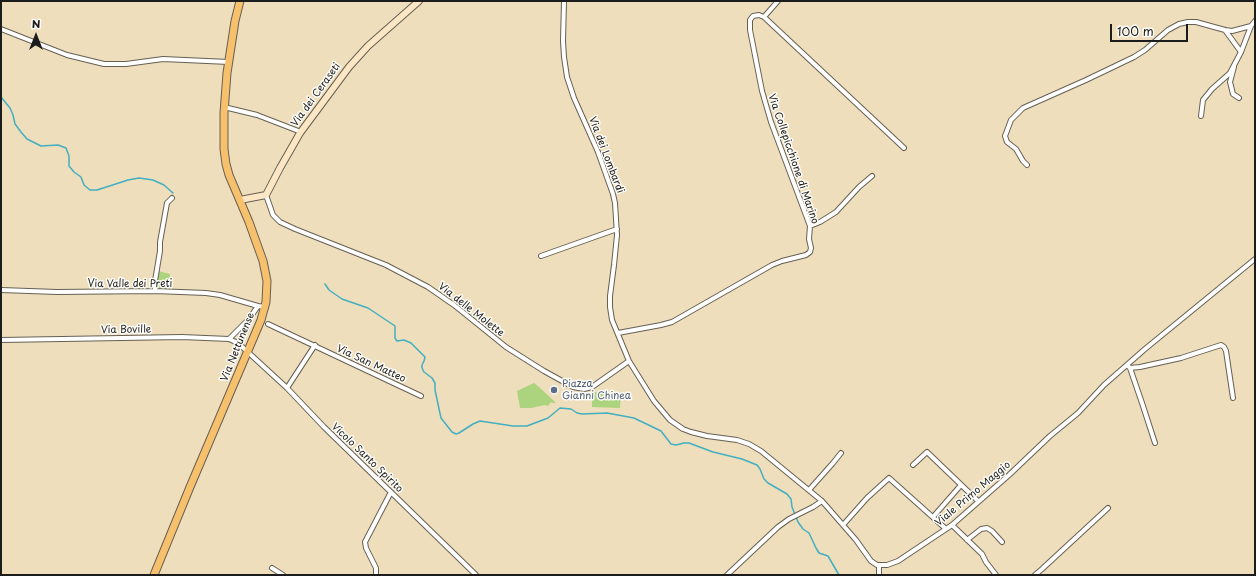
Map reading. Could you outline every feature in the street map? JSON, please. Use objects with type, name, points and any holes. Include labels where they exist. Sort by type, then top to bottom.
[{"type":"main road","name":"Via Nettunense","points":[[154,575],[261,320],[261,306],[267,287],[263,261],[225,162],[224,107],[235,21],[240,1]]},
{"type":"street","name":"Via dei Ceraseti","points":[[266,195],[301,132],[356,58],[418,1]]},
{"type":"street","name":"Via dei Lombardi","points":[[564,1],[563,41],[567,77],[574,98],[598,152],[614,194],[617,229],[610,302],[611,316],[629,361]]},
{"type":"street","name":"Via Collepicchione di Marino","points":[[618,333],[672,322],[773,264],[782,260],[808,254],[811,250],[809,239],[810,226],[769,118],[749,25],[750,18],[753,16],[764,17],[778,1]]},
{"type":"street","points":[[764,17],[904,148]]},
{"type":"street","points":[[1201,116],[1201,105],[1204,98],[1230,74],[1241,52],[1251,26],[1255,21]]},
{"type":"street","points":[[1027,165],[1016,149],[1007,142],[1005,136],[1011,120],[1023,108],[1134,57],[1145,50],[1162,34],[1183,23],[1196,22],[1225,30],[1235,31],[1251,26]]},
{"type":"street","points":[[1,29],[66,55],[104,64],[126,64],[163,59],[229,62]]},
{"type":"street","points":[[1225,30],[1241,52]]},
{"type":"street","points":[[1234,65],[1230,82],[1233,94],[1238,98]]},
{"type":"street","points":[[224,107],[257,115],[301,132]]},
{"type":"street","points":[[810,226],[820,222],[836,212],[859,187],[872,176]]},
{"type":"street","points":[[240,200],[266,195]]},
{"type":"street","name":"Via delle Molette","points":[[266,195],[273,215],[280,222],[386,265],[428,287],[454,305],[506,347],[573,387],[582,389],[592,387],[629,361]]},
{"type":"street","points":[[155,291],[160,242],[167,204],[172,198]]},
{"type":"street","points":[[541,256],[617,229]]},
{"type":"street","name":"Viale Primo Maggio","points":[[879,565],[887,565],[898,561],[946,529],[1009,475],[1050,436],[1078,413],[1104,385],[1129,367],[1152,344],[1255,259]]},
{"type":"street","name":"Via Valle dei Preti","points":[[1,290],[211,293],[261,306]]},
{"type":"street","points":[[248,352],[240,344],[230,339],[261,306]]},
{"type":"street","name":"Via San Matteo","points":[[268,324],[421,396]]},
{"type":"street","name":"Via Boville","points":[[1,340],[177,338],[230,339]]},
{"type":"street","points":[[1155,443],[1129,367],[1140,367],[1181,358],[1221,345],[1226,351],[1233,398]]},
{"type":"street","points":[[287,388],[315,346]]},
{"type":"street","name":"Vicolo Santo Spirito","points":[[248,352],[287,388],[324,427],[476,575]]},
{"type":"street","points":[[629,361],[654,401],[664,414],[673,422],[683,429],[700,435],[730,438],[749,444],[767,456],[822,501],[856,540],[871,561],[879,565],[879,575]]},
{"type":"street","points":[[913,465],[927,452],[978,501]]},
{"type":"street","points":[[809,490],[834,463],[841,453]]},
{"type":"street","points":[[843,525],[867,498],[889,478],[946,529]]},
{"type":"street","points":[[933,517],[961,485]]},
{"type":"street","points":[[376,575],[376,568],[366,548],[365,542],[391,492]]},
{"type":"street","points":[[727,575],[773,532],[793,517],[822,501]]},
{"type":"street","points":[[1035,575],[1108,508]]},
{"type":"street","points":[[952,524],[982,554],[996,575]]},
{"type":"street","points":[[968,540],[982,528],[987,528],[992,531],[1002,542]]},
{"type":"street","points":[[272,568],[283,575]]},
{"type":"green space","points":[[158,271],[170,274],[169,290],[159,290],[156,287]]},
{"type":"green space","points":[[534,383],[556,403],[551,402],[548,406],[545,405],[531,408],[520,408],[517,391]]},
{"type":"green space","points":[[592,392],[621,394],[620,408],[592,407]]},
{"type":"waterway","points":[[1,97],[10,108],[15,124],[27,139],[41,146],[58,145],[66,148],[69,156],[69,166],[81,177],[84,185],[90,190],[97,190],[139,178],[153,180],[164,185],[173,193]]},
{"type":"waterway","points":[[325,284],[329,290],[342,299],[368,308],[395,326],[395,338],[397,341],[404,340],[411,343],[425,357],[422,368],[435,383],[441,418],[452,432],[456,434],[459,433],[480,421],[513,426],[527,426],[548,418],[560,408],[571,409],[582,414],[607,413],[634,418],[661,431],[671,444],[676,445],[689,443],[757,465],[764,479],[787,494],[791,499],[792,507],[798,522],[803,529],[809,533],[819,553],[828,556],[839,575]]},
{"type":"place","name":"Piazza Gianni Chinea","points":[[554,390]]}]
